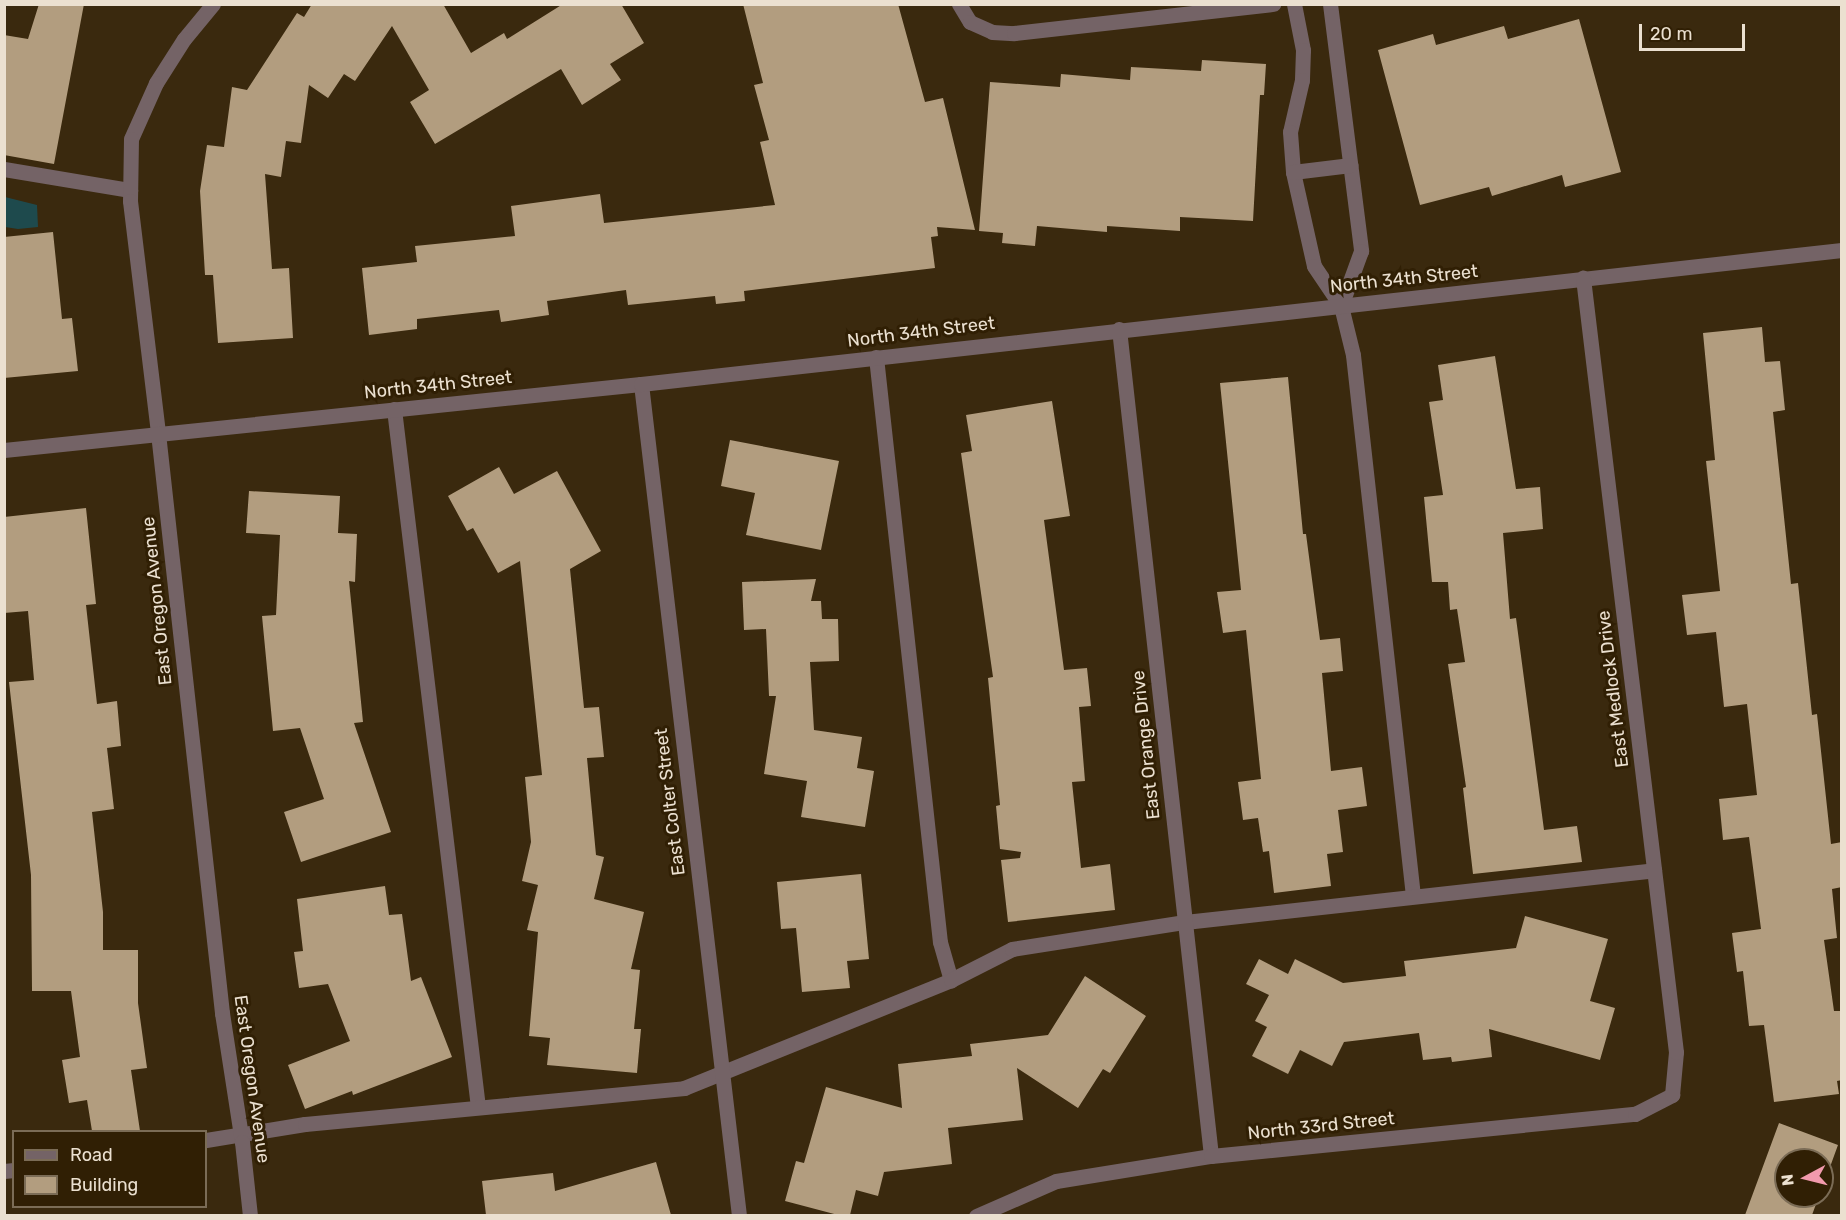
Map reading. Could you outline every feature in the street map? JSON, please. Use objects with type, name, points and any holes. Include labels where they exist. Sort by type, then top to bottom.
[{"type":"street","name":"East Oregon Avenue","points":[[213,4],[184,39],[147,102],[131,139],[130,190],[222,1013],[250,1215]]},
{"type":"street","points":[[959,4],[970,22],[992,32],[1014,33],[1274,4]]},
{"type":"street","points":[[1294,4],[1304,50],[1302,80],[1290,132],[1293,172],[1314,266],[1341,306],[1353,355],[1413,896]]},
{"type":"street","points":[[1330,4],[1361,251],[1341,306]]},
{"type":"street","points":[[1293,172],[1351,165]]},
{"type":"street","points":[[4,169],[130,190]]},
{"type":"street","name":"North 34th Street","points":[[4,450],[641,384],[1842,250]]},
{"type":"street","name":"East Medlock Drive","points":[[1584,278],[1676,1052],[1672,1095]]},
{"type":"street","name":"East Orange Drive","points":[[1119,329],[1211,1156]]},
{"type":"street","points":[[876,357],[940,942],[951,980]]},
{"type":"street","name":"East Colter Street","points":[[641,384],[738,1215]]},
{"type":"street","points":[[394,409],[478,1107]]},
{"type":"street","points":[[207,1140],[305,1124],[684,1088],[951,980],[1012,949],[1185,922],[1654,870]]},
{"type":"street","name":"North 33rd Street","points":[[976,1215],[1056,1181],[1211,1156],[1635,1114],[1672,1095]]},
{"type":"water","points":[[5,197],[37,205],[38,227],[18,229],[5,227]]},
{"type":"building","points":[[39,4],[84,4],[54,164],[4,155],[4,35],[28,39]]},
{"type":"building","points":[[312,4],[443,4],[471,53],[504,33],[507,39],[563,4],[621,4],[644,43],[610,64],[621,80],[582,105],[561,69],[435,144],[410,102],[429,90],[392,26],[355,81],[344,74],[328,98],[309,85],[301,143],[286,141],[281,177],[265,174],[272,269],[289,268],[293,338],[218,343],[213,275],[205,275],[200,191],[207,145],[224,147],[232,87],[247,90],[297,13],[304,17]]},
{"type":"building","points":[[743,4],[898,4],[925,102],[943,98],[975,230],[937,227],[938,236],[931,237],[935,268],[744,291],[745,301],[716,304],[715,296],[628,305],[626,290],[547,301],[549,315],[501,322],[499,310],[417,319],[417,329],[369,335],[362,268],[417,262],[415,246],[515,236],[511,206],[600,194],[604,223],[775,205],[760,142],[769,140],[754,85],[763,83]]},
{"type":"building","points":[[1579,19],[1621,172],[1565,187],[1562,175],[1492,196],[1489,187],[1420,205],[1378,50],[1433,34],[1436,45],[1504,26],[1508,39]]},
{"type":"building","points":[[1202,60],[1266,64],[1264,95],[1260,95],[1253,221],[1180,217],[1180,231],[1107,226],[1107,232],[1037,226],[1035,246],[1002,243],[1003,233],[979,231],[990,82],[1060,87],[1061,74],[1130,80],[1131,67],[1201,71]]},
{"type":"building","points":[[53,232],[62,319],[72,318],[78,371],[4,378],[4,237]]},
{"type":"building","points":[[1762,327],[1765,362],[1780,361],[1785,410],[1773,412],[1791,584],[1798,583],[1812,715],[1817,714],[1831,844],[1842,842],[1842,887],[1832,889],[1837,938],[1824,940],[1834,1011],[1842,1011],[1842,1080],[1837,1081],[1839,1094],[1774,1102],[1764,1025],[1749,1026],[1743,971],[1737,972],[1732,933],[1761,929],[1749,837],[1723,840],[1719,799],[1757,795],[1747,704],[1724,707],[1716,632],[1687,635],[1682,595],[1720,591],[1706,461],[1715,460],[1703,333]]},
{"type":"building","points":[[1495,356],[1516,489],[1540,487],[1543,529],[1503,533],[1510,619],[1516,618],[1544,830],[1577,826],[1582,862],[1473,874],[1463,788],[1466,787],[1448,664],[1465,662],[1457,609],[1450,610],[1448,582],[1432,582],[1424,497],[1443,495],[1429,402],[1443,400],[1438,365]]},
{"type":"building","points":[[1288,377],[1303,534],[1306,534],[1320,640],[1340,638],[1343,671],[1322,673],[1331,771],[1362,767],[1367,806],[1338,810],[1343,852],[1327,854],[1331,886],[1274,893],[1269,851],[1263,852],[1258,818],[1243,820],[1238,782],[1261,779],[1246,630],[1223,633],[1217,592],[1241,590],[1220,383]]},
{"type":"building","points":[[1052,401],[1070,516],[1044,520],[1064,670],[1087,668],[1091,706],[1079,707],[1085,781],[1072,782],[1081,868],[1110,864],[1115,910],[1008,922],[1001,860],[1020,858],[1021,852],[1000,849],[996,806],[1000,805],[988,678],[993,677],[961,453],[972,451],[966,415]]},
{"type":"building","points":[[730,440],[839,461],[821,550],[746,535],[755,493],[721,486]]},
{"type":"building","points":[[499,467],[514,494],[557,471],[601,551],[570,569],[584,708],[599,707],[604,757],[587,758],[596,855],[604,857],[594,899],[644,912],[631,969],[640,970],[634,1029],[641,1029],[637,1073],[547,1065],[550,1038],[529,1036],[538,932],[527,930],[538,885],[522,881],[531,842],[525,777],[542,775],[520,561],[498,573],[473,528],[467,531],[448,496]]},
{"type":"building","points":[[249,491],[340,496],[338,533],[357,534],[355,582],[349,581],[363,722],[354,723],[391,832],[301,862],[284,812],[324,799],[300,728],[273,731],[262,616],[276,615],[280,535],[246,533]]},
{"type":"building","points":[[86,508],[96,604],[86,605],[97,704],[117,701],[121,746],[107,748],[114,809],[92,812],[103,912],[103,950],[138,950],[138,1003],[147,1068],[131,1070],[140,1130],[92,1130],[87,1100],[69,1103],[62,1060],[80,1057],[71,991],[32,991],[31,875],[9,682],[34,680],[28,611],[4,613],[4,517]]},
{"type":"building","points":[[816,579],[811,601],[821,601],[822,619],[838,619],[839,661],[810,662],[814,730],[862,737],[857,768],[874,771],[865,827],[801,817],[807,781],[764,774],[776,696],[769,696],[766,629],[744,630],[742,582]]},
{"type":"building","points":[[861,874],[869,959],[847,961],[850,988],[802,992],[796,928],[781,929],[777,882]]},
{"type":"building","points":[[385,886],[389,915],[402,914],[411,981],[421,977],[452,1057],[353,1095],[352,1091],[305,1109],[288,1065],[350,1041],[328,984],[299,988],[294,952],[303,951],[297,899]]},
{"type":"building","points":[[1525,916],[1608,939],[1590,1001],[1615,1008],[1600,1060],[1489,1029],[1492,1057],[1452,1062],[1451,1057],[1423,1060],[1419,1033],[1344,1042],[1332,1066],[1300,1050],[1288,1074],[1252,1056],[1267,1027],[1255,1021],[1269,995],[1246,984],[1259,959],[1288,974],[1295,959],[1343,983],[1406,976],[1404,961],[1516,948]]},
{"type":"building","points":[[1085,976],[1146,1016],[1110,1073],[1103,1069],[1078,1108],[1017,1068],[1023,1120],[948,1128],[952,1164],[884,1172],[878,1196],[856,1190],[850,1215],[838,1215],[785,1201],[796,1161],[804,1163],[826,1087],[902,1108],[898,1064],[972,1056],[970,1044],[1048,1035]]},
{"type":"building","points":[[1779,1123],[1838,1145],[1834,1156],[1834,1148],[1774,1148],[1774,1208],[1815,1208],[1812,1215],[1745,1215]]},
{"type":"building","points":[[656,1162],[671,1215],[486,1215],[482,1181],[553,1173],[555,1191]]}]
